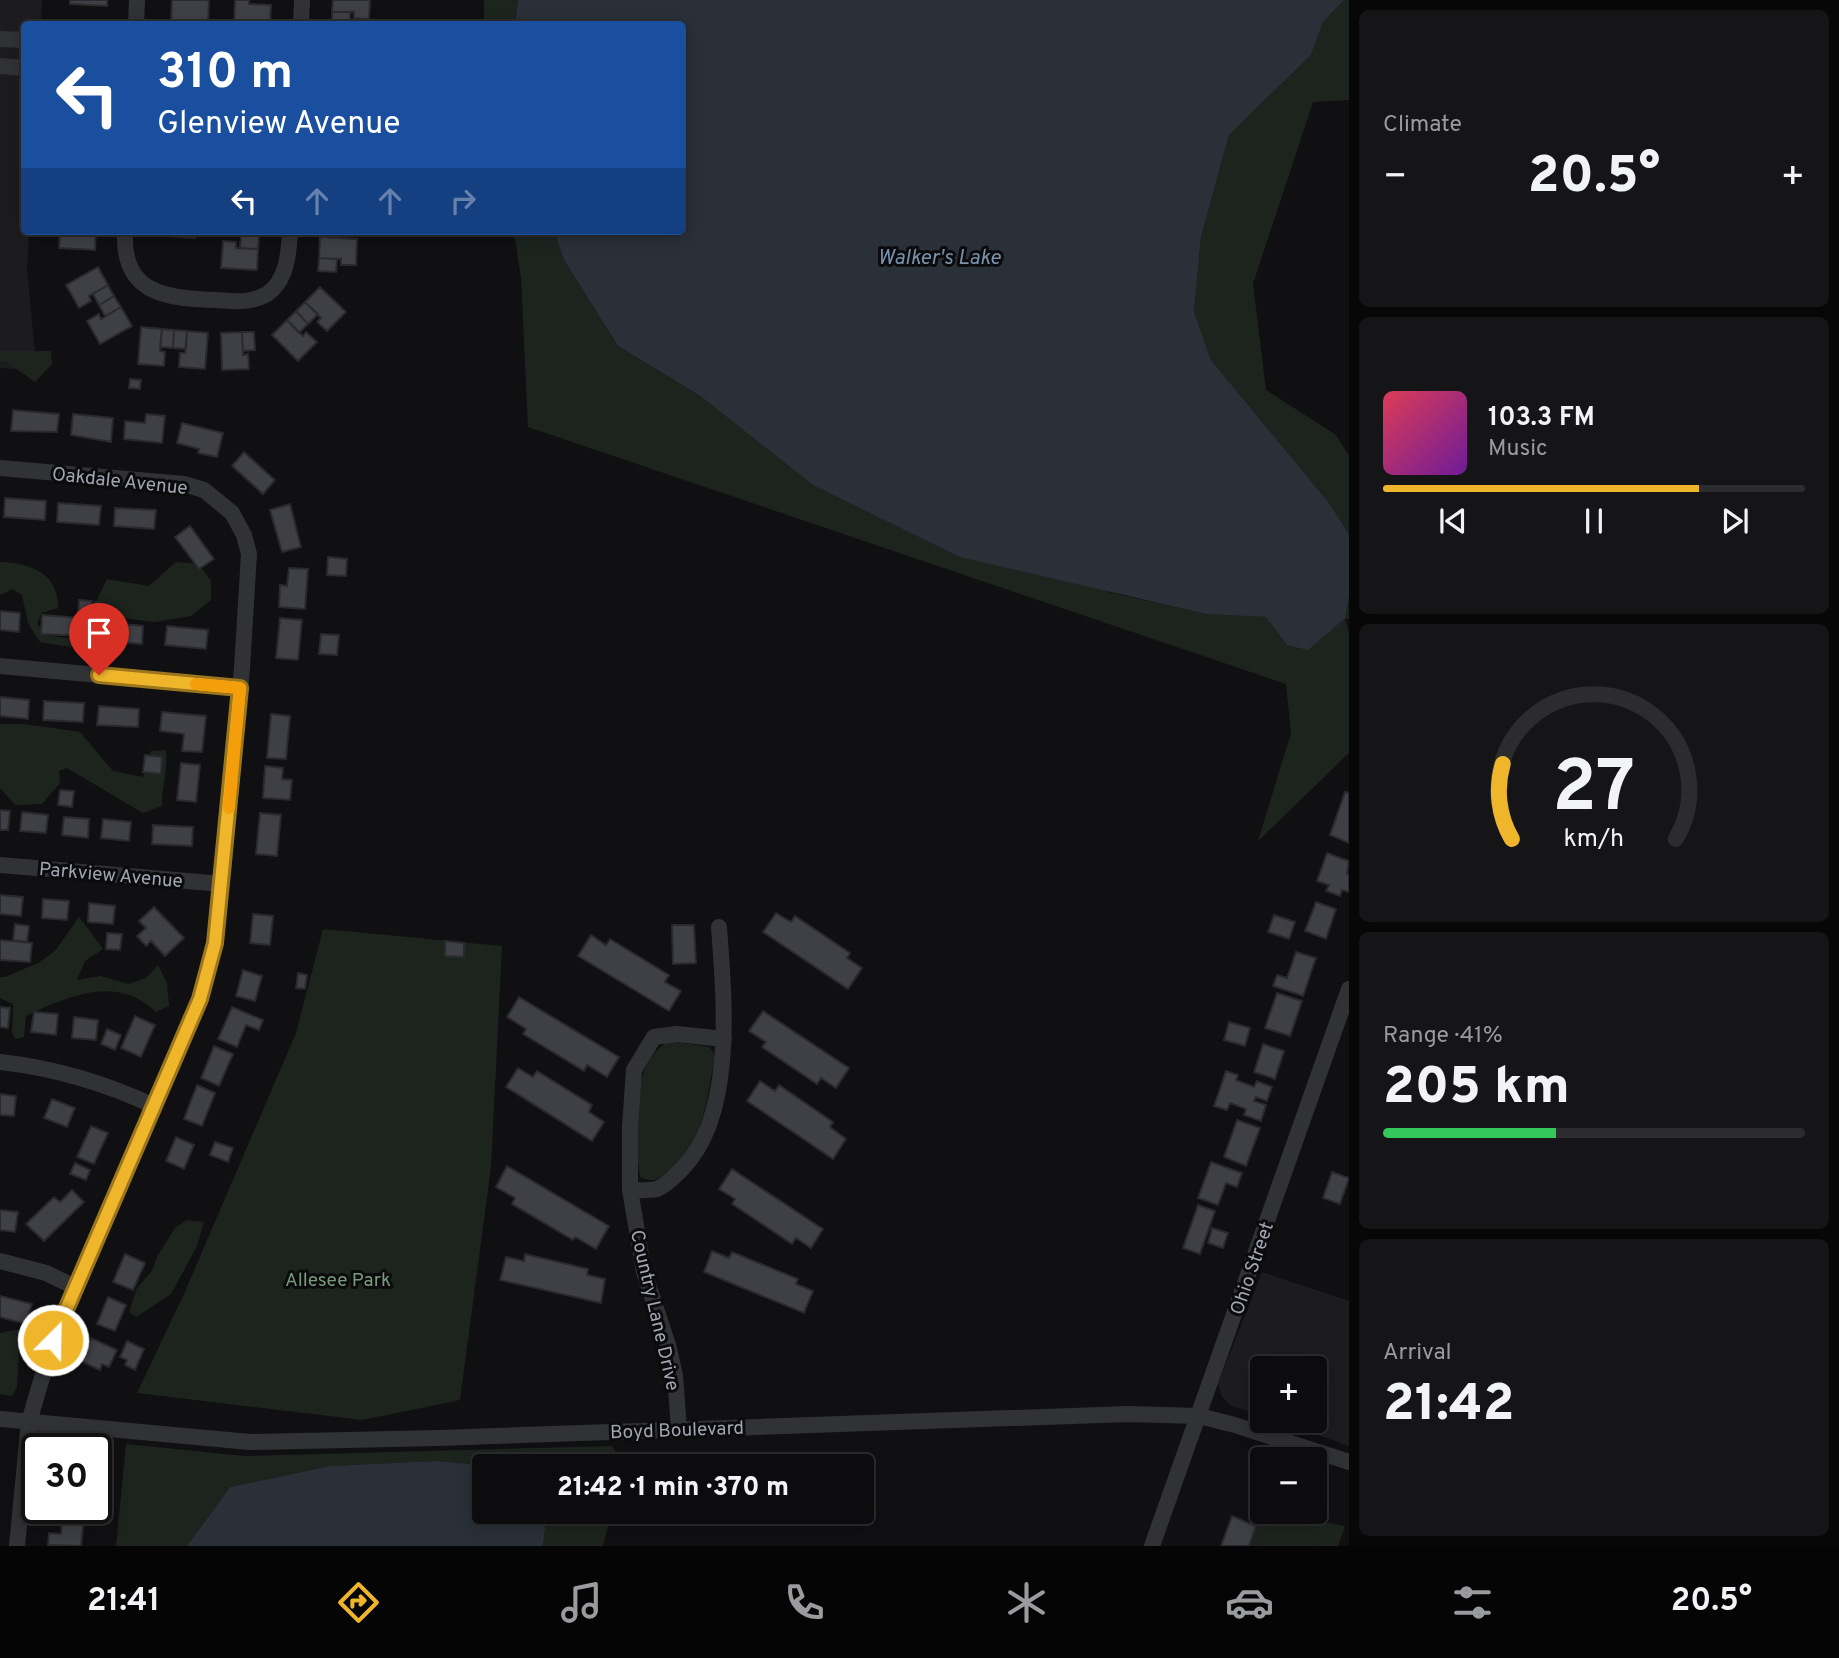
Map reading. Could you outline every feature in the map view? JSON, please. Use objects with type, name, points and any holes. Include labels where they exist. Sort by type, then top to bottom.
[{"type":"street","points":[[136,21],[137,0]]},
{"type":"street","points":[[301,21],[302,0]]},
{"type":"street","points":[[0,39],[21,40]]},
{"type":"street","points":[[0,66],[21,68]]},
{"type":"street","points":[[125,235],[130,266],[146,288],[169,297],[248,302],[268,293],[284,273],[289,235]]},
{"type":"street","name":"Oakdale Avenue","points":[[0,468],[184,484],[204,490],[221,501],[232,513],[244,535],[249,554],[240,688]]},
{"type":"street","points":[[0,666],[240,688],[222,884],[209,972],[200,999],[53,1340],[29,1422],[17,1546]]},
{"type":"street","name":"Parkview Avenue","points":[[0,865],[222,884]]},
{"type":"street","points":[[630,1190],[656,1189],[671,1180],[691,1160],[703,1139],[711,1116],[722,1070],[724,1039],[719,928]]},
{"type":"street","name":"Ohio Street","points":[[1152,1546],[1349,989]]},
{"type":"street","name":"Country Lane Drive","points":[[680,1429],[675,1375],[644,1272],[630,1190],[630,1126],[634,1070],[654,1037],[677,1034],[724,1039]]},
{"type":"street","points":[[0,1062],[65,1073],[118,1089],[153,1106]]},
{"type":"street","points":[[0,1261],[46,1273],[75,1287]]},
{"type":"street","name":"Boyd Boulevard","points":[[0,1419],[250,1441],[438,1438],[1129,1414],[1199,1416],[1349,1462]]},
{"type":"shaded area","points":[[0,0],[42,0],[41,21],[21,21],[21,235],[29,235],[27,270],[37,371],[0,368]]},
{"type":"shaded area","points":[[1262,1272],[1349,1301],[1349,1446],[1312,1433],[1327,1433],[1327,1356],[1250,1356],[1250,1412],[1232,1406],[1222,1397],[1218,1384]]},
{"type":"green space","points":[[484,0],[518,0],[515,21],[484,21]]},
{"type":"green space","points":[[1344,0],[1349,0],[1349,100],[1313,102],[1253,284],[1266,390],[1336,435],[1349,456],[1349,534],[1329,503],[1211,360],[1194,313],[1201,237],[1229,135],[1311,55],[1323,22]]},
{"type":"green space","points":[[515,235],[555,235],[564,260],[618,346],[702,397],[1108,592],[1206,614],[1267,617],[1287,645],[1344,618],[1349,597],[1349,619],[1345,619],[1349,632],[1349,753],[1258,841],[1291,733],[1286,684],[528,427],[521,278]]},
{"type":"green space","points":[[0,351],[51,351],[52,364],[35,382],[5,361],[0,361]]},
{"type":"green space","points":[[0,562],[32,568],[48,578],[54,586],[58,608],[41,613],[37,624],[49,636],[78,639],[78,643],[70,647],[40,642],[28,623],[22,595],[13,589],[0,595]]},
{"type":"green space","points":[[176,562],[199,564],[211,581],[211,600],[191,616],[154,622],[122,618],[95,604],[107,579],[149,586]]},
{"type":"green space","points":[[0,724],[24,724],[80,732],[113,771],[143,777],[151,751],[166,750],[162,806],[143,813],[67,768],[59,771],[60,783],[42,804],[15,805],[0,788]]},
{"type":"green space","points":[[79,917],[103,949],[85,961],[77,980],[100,976],[129,984],[146,978],[158,965],[167,983],[169,1006],[156,1012],[141,1000],[125,994],[92,992],[26,1016],[24,1037],[15,1039],[12,1032],[13,1004],[0,998],[0,977],[38,963],[55,951]]},
{"type":"green space","name":"Allesee Park","points":[[323,929],[502,946],[491,1167],[460,1400],[362,1420],[137,1393],[184,1294],[296,1033]]},
{"type":"green space","points":[[669,1041],[710,1047],[715,1056],[702,1118],[690,1147],[669,1171],[658,1178],[648,1180],[640,1177],[637,1102],[646,1066],[656,1052]]},
{"type":"green space","points":[[187,1220],[204,1222],[197,1246],[171,1294],[136,1317],[129,1312],[137,1288],[152,1271],[158,1255],[175,1228]]},
{"type":"green space","points":[[35,1326],[42,1330],[35,1345],[19,1351],[17,1387],[12,1396],[0,1394],[0,1333]]},
{"type":"green space","points":[[126,1444],[244,1456],[612,1446],[617,1454],[472,1454],[472,1464],[435,1461],[330,1466],[230,1487],[187,1546],[116,1546]]},
{"type":"green space","points":[[1327,1523],[1345,1526],[1338,1546],[1231,1546],[1250,1524]]},
{"type":"green space","points":[[546,1524],[609,1524],[603,1546],[543,1546]]},
{"type":"water","name":"Walker's Lake","points":[[518,0],[1344,0],[1323,22],[1311,55],[1229,135],[1201,237],[1194,312],[1211,360],[1329,503],[1349,534],[1349,597],[1345,618],[1308,650],[1287,645],[1266,617],[1206,614],[960,557],[813,485],[702,397],[618,346],[564,260],[555,235],[686,235],[686,21],[515,21]]},
{"type":"water","points":[[435,1461],[472,1464],[472,1524],[546,1524],[543,1546],[187,1546],[230,1487],[330,1466]]},
{"type":"building","points":[[70,0],[107,0],[107,6],[70,4]]},
{"type":"building","points":[[172,0],[209,0],[208,21],[171,20]]},
{"type":"building","points":[[235,0],[271,5],[270,21],[234,21]]},
{"type":"building","points":[[333,0],[370,0],[369,19],[354,18],[354,12],[332,12]]},
{"type":"building","points":[[332,12],[350,12],[350,21],[332,21]]},
{"type":"building","points":[[60,235],[96,235],[95,250],[59,248]]},
{"type":"building","points":[[158,235],[195,235],[195,238]]},
{"type":"building","points":[[241,235],[259,236],[258,249],[240,248]]},
{"type":"building","points":[[320,237],[357,239],[356,265],[341,265],[341,259],[319,258]]},
{"type":"building","points":[[223,241],[236,242],[236,248],[258,249],[257,270],[221,268]]},
{"type":"building","points":[[319,258],[337,259],[336,272],[318,271]]},
{"type":"building","points":[[98,267],[108,285],[89,296],[91,301],[79,308],[66,285]]},
{"type":"building","points":[[108,285],[114,296],[99,305],[93,294]]},
{"type":"building","points":[[320,287],[346,312],[327,331],[317,322],[321,318],[305,302]]},
{"type":"building","points":[[114,296],[121,307],[105,316],[99,305]]},
{"type":"building","points":[[305,302],[318,314],[308,324],[296,311]]},
{"type":"building","points":[[121,307],[132,326],[100,344],[87,321],[99,314],[101,319]]},
{"type":"building","points":[[296,311],[308,324],[299,333],[287,320]]},
{"type":"building","points":[[287,320],[303,336],[306,332],[317,342],[298,361],[272,335]]},
{"type":"building","points":[[141,327],[162,329],[160,351],[165,352],[164,366],[138,364]]},
{"type":"building","points":[[162,329],[174,330],[173,348],[160,347]]},
{"type":"building","points":[[174,330],[187,331],[186,349],[173,348]]},
{"type":"building","points":[[187,331],[208,333],[205,369],[179,367],[180,353],[185,353]]},
{"type":"building","points":[[242,332],[243,355],[248,354],[249,369],[222,370],[221,333]]},
{"type":"building","points":[[242,332],[254,332],[255,350],[243,351]]},
{"type":"building","points":[[130,379],[141,380],[140,389],[129,388]]},
{"type":"building","points":[[13,410],[59,414],[57,432],[11,431]]},
{"type":"building","points":[[73,414],[113,418],[111,442],[71,435]]},
{"type":"building","points":[[146,414],[165,416],[162,443],[124,439],[125,421],[145,423]]},
{"type":"building","points":[[182,423],[223,433],[217,457],[198,453],[199,449],[177,443]]},
{"type":"building","points":[[244,452],[275,480],[263,494],[232,466]]},
{"type":"building","points":[[5,498],[46,501],[45,520],[4,517]]},
{"type":"building","points":[[58,503],[101,506],[99,525],[57,522]]},
{"type":"building","points":[[290,504],[301,547],[282,552],[270,510]]},
{"type":"building","points":[[115,508],[156,510],[154,529],[114,526]]},
{"type":"building","points":[[190,526],[214,559],[199,569],[175,537]]},
{"type":"building","points":[[328,557],[347,559],[346,576],[327,575]]},
{"type":"building","points":[[289,568],[308,569],[305,609],[279,607],[280,585],[287,586]]},
{"type":"building","points":[[79,600],[92,601],[91,616],[78,615]]},
{"type":"building","points":[[95,602],[108,604],[107,618],[94,617]]},
{"type":"building","points":[[0,611],[20,613],[19,632],[0,630]]},
{"type":"building","points":[[42,615],[82,618],[81,636],[41,634]]},
{"type":"building","points":[[280,618],[302,620],[298,660],[276,658]]},
{"type":"building","points":[[103,622],[143,626],[142,644],[101,641]]},
{"type":"building","points":[[167,626],[208,630],[206,649],[165,645]]},
{"type":"building","points":[[321,634],[339,635],[337,655],[319,654]]},
{"type":"building","points":[[0,697],[29,700],[28,719],[0,716]]},
{"type":"building","points":[[44,701],[84,703],[83,722],[43,720]]},
{"type":"building","points":[[99,706],[139,709],[138,727],[97,725]]},
{"type":"building","points":[[162,712],[206,716],[202,752],[182,751],[184,734],[160,731]]},
{"type":"building","points":[[271,714],[290,716],[286,759],[267,758]]},
{"type":"building","points":[[145,755],[162,757],[161,774],[143,772]]},
{"type":"building","points":[[181,763],[200,765],[196,802],[177,800]]},
{"type":"building","points":[[265,766],[283,768],[282,779],[292,780],[290,800],[263,798]]},
{"type":"building","points":[[60,790],[74,791],[72,807],[58,805]]},
{"type":"building","points":[[1345,792],[1349,793],[1349,843],[1330,835]]},
{"type":"building","points":[[0,810],[10,811],[8,830],[0,830]]},
{"type":"building","points":[[22,812],[48,815],[46,833],[20,831]]},
{"type":"building","points":[[260,813],[281,815],[277,856],[256,854]]},
{"type":"building","points":[[64,817],[89,819],[88,838],[62,835]]},
{"type":"building","points":[[103,819],[131,822],[129,841],[101,838]]},
{"type":"building","points":[[153,825],[193,827],[192,846],[152,844]]},
{"type":"building","points":[[1327,853],[1349,861],[1349,892],[1342,890],[1340,896],[1326,891],[1329,885],[1317,881]]},
{"type":"building","points":[[0,895],[23,897],[21,916],[0,914]]},
{"type":"building","points":[[43,899],[69,901],[67,920],[42,918]]},
{"type":"building","points":[[1316,902],[1336,909],[1326,939],[1305,931]]},
{"type":"building","points":[[89,903],[115,906],[113,924],[88,922]]},
{"type":"building","points":[[154,907],[184,938],[165,956],[151,941],[146,946],[137,936],[146,928],[139,921]]},
{"type":"building","points":[[776,913],[791,922],[795,916],[850,953],[847,958],[862,968],[848,989],[763,932]]},
{"type":"building","points":[[253,914],[273,916],[270,945],[250,943]]},
{"type":"building","points":[[1274,915],[1295,922],[1289,939],[1268,932]]},
{"type":"building","points":[[15,924],[29,926],[27,942],[13,940]]},
{"type":"building","points":[[672,925],[694,925],[696,963],[673,964]]},
{"type":"building","points":[[107,933],[122,934],[120,950],[106,949]]},
{"type":"building","points":[[591,935],[606,945],[610,939],[669,975],[665,982],[681,991],[669,1011],[578,956]]},
{"type":"building","points":[[0,940],[32,943],[30,962],[0,960]]},
{"type":"building","points":[[445,941],[464,943],[464,957],[445,956]]},
{"type":"building","points":[[1296,952],[1316,958],[1303,996],[1273,986],[1277,975],[1287,978]]},
{"type":"building","points":[[243,970],[262,976],[255,1001],[236,996]]},
{"type":"building","points":[[298,973],[307,975],[305,989],[296,988]]},
{"type":"building","points":[[1277,993],[1302,1001],[1290,1036],[1265,1028]]},
{"type":"building","points":[[519,997],[619,1057],[607,1077],[587,1065],[584,1071],[523,1034],[526,1029],[507,1017]]},
{"type":"building","points":[[0,1007],[10,1008],[8,1028],[0,1027]]},
{"type":"building","points":[[232,1007],[263,1020],[259,1030],[246,1025],[237,1047],[218,1039]]},
{"type":"building","points":[[763,1011],[849,1068],[836,1088],[821,1078],[817,1084],[762,1047],[766,1042],[749,1031]]},
{"type":"building","points":[[34,1012],[58,1014],[56,1035],[31,1032]]},
{"type":"building","points":[[135,1016],[155,1025],[141,1057],[121,1048]]},
{"type":"building","points":[[74,1017],[98,1020],[96,1040],[72,1038]]},
{"type":"building","points":[[1229,1022],[1250,1028],[1245,1046],[1224,1040]]},
{"type":"building","points":[[107,1029],[121,1035],[115,1050],[101,1044]]},
{"type":"building","points":[[1263,1044],[1284,1051],[1275,1079],[1254,1072]]},
{"type":"building","points":[[214,1046],[233,1054],[219,1086],[201,1078]]},
{"type":"building","points":[[518,1068],[533,1077],[537,1071],[592,1105],[589,1112],[604,1122],[592,1141],[506,1087]]},
{"type":"building","points":[[1226,1071],[1238,1075],[1236,1080],[1254,1087],[1257,1081],[1272,1087],[1267,1101],[1256,1097],[1254,1101],[1266,1105],[1261,1121],[1244,1115],[1246,1109],[1230,1103],[1227,1110],[1214,1106]]},
{"type":"building","points":[[760,1081],[775,1091],[779,1085],[833,1122],[830,1127],[846,1139],[833,1159],[747,1101]]},
{"type":"building","points":[[197,1085],[215,1093],[202,1126],[184,1119]]},
{"type":"building","points":[[0,1094],[16,1096],[14,1116],[0,1115]]},
{"type":"building","points":[[52,1099],[75,1108],[67,1127],[44,1118]]},
{"type":"building","points":[[1237,1120],[1260,1128],[1246,1166],[1224,1157]]},
{"type":"building","points":[[91,1126],[108,1133],[94,1164],[77,1157]]},
{"type":"building","points":[[176,1137],[194,1145],[184,1169],[166,1161]]},
{"type":"building","points":[[215,1142],[233,1148],[228,1162],[210,1155]]},
{"type":"building","points":[[1211,1162],[1242,1173],[1237,1187],[1226,1183],[1218,1205],[1198,1198]]},
{"type":"building","points":[[75,1163],[90,1170],[86,1180],[70,1174]]},
{"type":"building","points":[[507,1166],[609,1226],[596,1249],[575,1237],[573,1240],[512,1204],[515,1198],[496,1187]]},
{"type":"building","points":[[732,1169],[823,1229],[811,1248],[796,1238],[792,1244],[732,1204],[735,1199],[719,1189]]},
{"type":"building","points":[[1332,1172],[1349,1178],[1340,1204],[1323,1198]]},
{"type":"building","points":[[72,1190],[84,1202],[44,1241],[26,1224],[54,1197],[60,1202]]},
{"type":"building","points":[[1198,1205],[1215,1211],[1200,1254],[1183,1248]]},
{"type":"building","points":[[0,1210],[18,1212],[15,1232],[0,1230]]},
{"type":"building","points":[[1212,1228],[1228,1233],[1223,1248],[1208,1243]]},
{"type":"building","points":[[712,1251],[729,1258],[732,1252],[798,1279],[796,1284],[813,1291],[804,1313],[704,1272]]},
{"type":"building","points":[[125,1254],[145,1263],[133,1290],[113,1282]]},
{"type":"building","points":[[525,1254],[588,1269],[587,1275],[605,1279],[601,1303],[500,1280],[506,1257],[524,1261]]},
{"type":"building","points":[[0,1296],[32,1304],[26,1324],[0,1317]]},
{"type":"building","points":[[108,1297],[126,1305],[115,1331],[97,1324]]},
{"type":"building","points":[[91,1338],[117,1350],[109,1367],[102,1364],[100,1370],[81,1361]]},
{"type":"building","points":[[127,1341],[144,1349],[135,1370],[125,1365],[127,1360],[120,1357]]},
{"type":"building","points":[[1232,1516],[1256,1526],[1249,1546],[1221,1546]]},
{"type":"building","points":[[62,1524],[83,1524],[81,1546],[48,1545],[49,1533],[61,1534]]},
{"type":"slow traffic","points":[[196,684],[240,688],[229,808]]},
{"type":"route","points":[[53,1340],[115,1200],[209,972],[222,884],[240,688],[99,675]]}]
